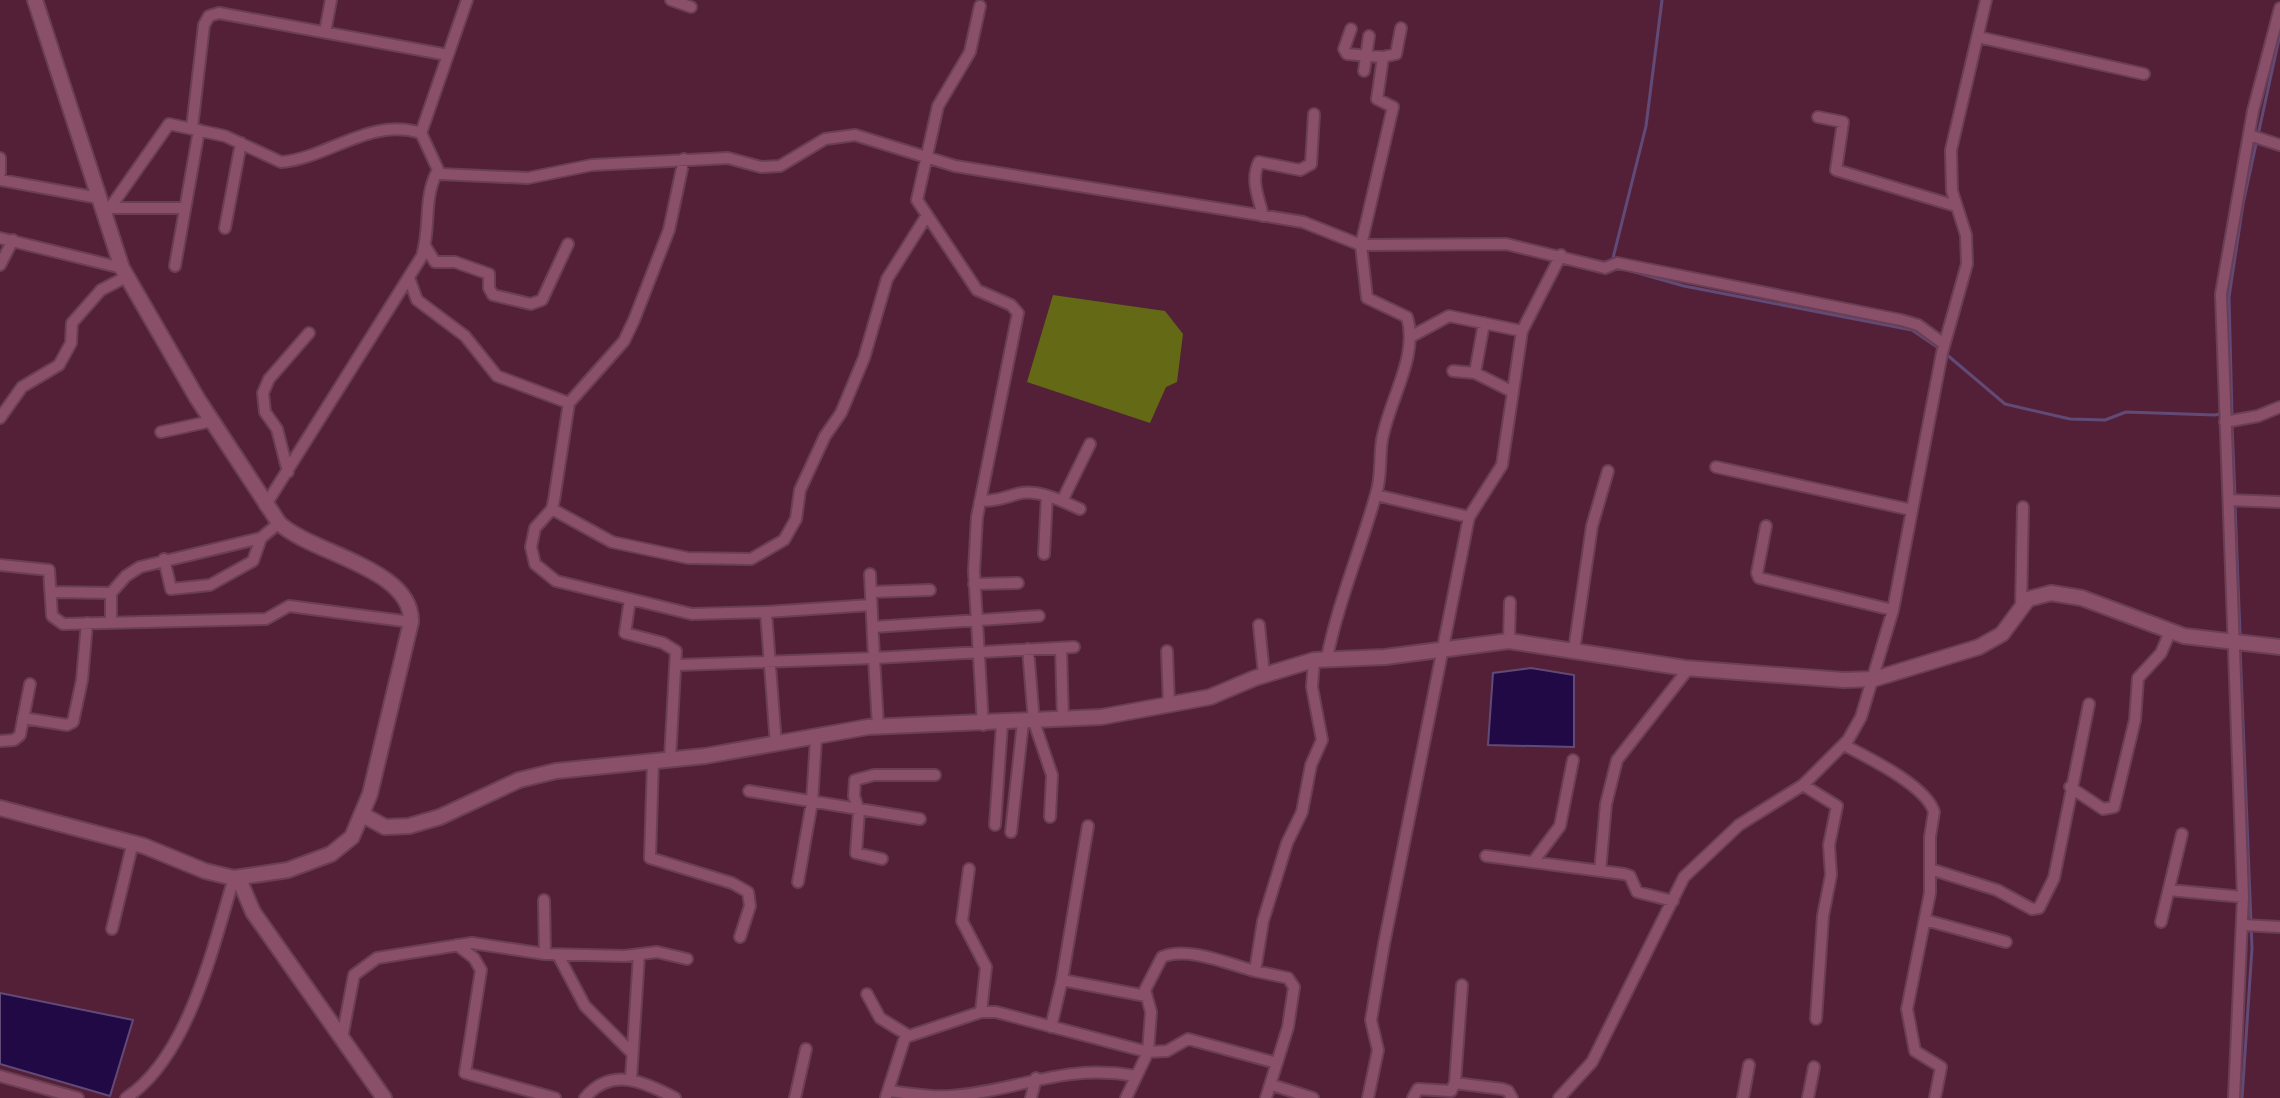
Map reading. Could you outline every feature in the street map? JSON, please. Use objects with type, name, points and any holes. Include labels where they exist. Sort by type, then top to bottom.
[{"type":"street","points":[[0,808],[133,842],[205,871],[237,878],[288,870],[331,854],[352,837],[363,815],[411,622],[409,604],[394,584],[296,535],[279,523],[212,421],[124,273],[35,0]]},
{"type":"street","points":[[325,32],[331,0]]},
{"type":"street","points":[[265,506],[409,278],[425,246],[427,199],[437,172],[421,133],[467,0]]},
{"type":"street","points":[[671,0],[691,7]]},
{"type":"street","points":[[1559,1098],[1592,1062],[1684,877],[1739,825],[1803,785],[1844,745],[1861,717],[1893,610],[1943,348],[1967,264],[1966,235],[1952,191],[1951,150],[1986,0]]},
{"type":"street","points":[[980,6],[970,52],[938,106],[917,200],[977,290],[1011,305],[1018,313],[980,501],[974,584],[983,725]]},
{"type":"street","points":[[2234,1098],[2248,925],[2243,897],[2221,294],[2249,135],[2280,8]]},
{"type":"street","points":[[175,266],[195,129],[204,25],[209,16],[219,13],[448,55]]},
{"type":"street","points":[[1351,29],[1344,49],[1347,54],[1383,57],[1396,54],[1401,28]]},
{"type":"street","points":[[1369,36],[1360,72],[1381,73]]},
{"type":"street","points":[[1978,37],[2144,74]]},
{"type":"street","points":[[1255,971],[1263,921],[1287,843],[1302,812],[1311,765],[1322,740],[1312,687],[1376,495],[1382,469],[1382,441],[1412,336],[1407,317],[1367,298],[1361,245],[1393,107],[1377,99],[1383,57]]},
{"type":"street","points":[[1263,216],[1255,192],[1256,167],[1259,162],[1300,170],[1311,164],[1314,114]]},
{"type":"street","points":[[1818,117],[1843,122],[1836,170],[1956,206]]},
{"type":"street","points":[[105,207],[169,124],[241,143],[281,162],[368,133],[403,129],[421,133]]},
{"type":"street","points":[[437,172],[528,178],[592,165],[728,158],[761,167],[780,166],[825,139],[839,135],[878,140],[925,159],[1303,222],[1361,245],[1506,244],[1901,320],[1918,325],[1943,348]]},
{"type":"street","points":[[2249,135],[2280,145]]},
{"type":"street","points":[[225,228],[241,143]]},
{"type":"street","points":[[0,158],[0,173]]},
{"type":"street","points":[[684,159],[673,217],[634,320],[624,341],[569,403],[552,509],[532,536],[535,564],[543,574],[556,581],[692,614],[871,605]]},
{"type":"street","points":[[0,180],[105,207],[184,208]]},
{"type":"street","points":[[552,509],[612,542],[688,558],[751,559],[784,540],[796,519],[800,490],[825,436],[841,413],[864,358],[887,279],[926,217]]},
{"type":"street","points":[[0,238],[124,273]]},
{"type":"street","points":[[0,265],[13,240]]},
{"type":"street","points":[[425,246],[435,262],[455,262],[489,274],[489,292],[493,295],[531,304],[542,300],[568,244]]},
{"type":"street","points":[[1368,1098],[1379,1041],[1371,1020],[1469,517],[1502,465],[1522,331],[1561,255]]},
{"type":"street","points":[[0,418],[22,387],[59,365],[71,343],[72,323],[101,290],[124,273]]},
{"type":"street","points":[[409,278],[417,300],[465,336],[497,376],[569,403]]},
{"type":"street","points":[[1412,336],[1449,316],[1522,331]]},
{"type":"street","points":[[1475,373],[1484,323]]},
{"type":"street","points":[[288,472],[277,429],[265,412],[263,393],[269,379],[309,333]]},
{"type":"street","points":[[1453,371],[1475,373],[1513,392]]},
{"type":"street","points":[[2225,422],[2258,416],[2280,407]]},
{"type":"street","points":[[161,432],[212,421]]},
{"type":"street","points":[[1062,501],[1090,444]]},
{"type":"street","points":[[1716,467],[1912,510]]},
{"type":"street","points":[[1574,650],[1592,526],[1608,471]]},
{"type":"street","points":[[980,501],[1004,500],[1023,493],[1047,496],[1080,509]]},
{"type":"street","points":[[1376,495],[1469,517]]},
{"type":"street","points":[[1044,554],[1047,496]]},
{"type":"street","points":[[2229,500],[2280,502]]},
{"type":"street","points":[[2021,608],[2023,507]]},
{"type":"street","points":[[111,622],[111,593],[126,576],[164,559],[261,538],[279,523]]},
{"type":"street","points":[[1766,526],[1757,573],[1759,578],[1893,610]]},
{"type":"street","points":[[164,559],[171,589],[210,585],[253,561],[261,538]]},
{"type":"street","points":[[0,565],[49,570],[54,621],[266,619],[289,606],[411,622]]},
{"type":"street","points":[[870,574],[878,726]]},
{"type":"street","points":[[974,584],[1018,583]]},
{"type":"street","points":[[871,592],[930,590]]},
{"type":"street","points":[[51,592],[111,593]]},
{"type":"street","points":[[363,815],[385,827],[418,825],[536,774],[776,745],[878,726],[983,725],[1063,720],[1210,697],[1264,675],[1321,659],[1441,651],[1509,641],[1689,668],[1844,680],[1874,679],[1979,647],[2002,634],[2028,599],[2040,595],[2082,598],[2170,632],[2280,647]]},
{"type":"street","points":[[630,599],[625,633],[673,647],[677,665],[670,759]]},
{"type":"street","points":[[1509,641],[1510,602]]},
{"type":"street","points":[[766,612],[776,745]]},
{"type":"street","points":[[873,627],[1039,616]]},
{"type":"street","points":[[23,718],[67,725],[73,722],[82,680],[87,623]]},
{"type":"street","points":[[1259,625],[1264,675]]},
{"type":"street","points":[[2070,787],[2103,809],[2114,807],[2135,720],[2138,678],[2161,653],[2170,632]]},
{"type":"street","points":[[677,665],[1074,647]]},
{"type":"street","points":[[1061,648],[1063,720]]},
{"type":"street","points":[[1011,832],[1028,722],[1028,649]]},
{"type":"street","points":[[1167,651],[1169,705]]},
{"type":"street","points":[[1600,871],[1606,804],[1617,760],[1689,668]]},
{"type":"street","points":[[0,741],[18,738],[30,684]]},
{"type":"street","points":[[1930,869],[1997,890],[2036,909],[2054,878],[2089,704]]},
{"type":"street","points":[[1028,722],[1052,775],[1050,817]]},
{"type":"street","points":[[995,825],[1002,724]]},
{"type":"street","points":[[798,882],[812,802],[816,739]]},
{"type":"street","points":[[1844,745],[1895,773],[1932,805],[1925,920],[1907,1019],[1915,1051],[1941,1067],[1935,1098]]},
{"type":"street","points":[[1533,862],[1560,826],[1573,760]]},
{"type":"street","points":[[653,761],[650,858],[732,883],[748,892],[750,906],[740,937]]},
{"type":"street","points":[[882,859],[856,853],[859,811],[854,796],[858,777],[935,775]]},
{"type":"street","points":[[1803,785],[1837,806],[1829,845],[1831,875],[1823,916],[1816,1019]]},
{"type":"street","points":[[749,791],[920,819]]},
{"type":"street","points":[[1051,1027],[1088,826]]},
{"type":"street","points":[[2161,922],[2182,834]]},
{"type":"street","points":[[112,929],[133,842]]},
{"type":"street","points":[[1486,856],[1630,876],[1637,892],[1670,908]]},
{"type":"street","points":[[969,869],[962,921],[986,967],[981,1012]]},
{"type":"street","points":[[237,878],[253,912],[384,1098]]},
{"type":"street","points":[[126,1098],[142,1087],[160,1065],[180,1032],[237,878]]},
{"type":"street","points":[[2169,890],[2243,897]]},
{"type":"street","points":[[544,900],[545,954]]},
{"type":"street","points":[[1925,920],[2006,942]]},
{"type":"street","points":[[2248,925],[2280,927]]},
{"type":"street","points":[[342,1038],[349,990],[360,967],[377,958],[457,945],[484,944],[558,955],[639,955],[657,952],[687,959]]},
{"type":"street","points":[[457,945],[474,958],[481,970],[465,1073],[555,1098]]},
{"type":"street","points":[[1126,1098],[1148,1052],[1151,1012],[1146,996],[1149,976],[1158,962],[1174,953],[1288,978],[1294,987],[1272,1085],[1266,1098]]},
{"type":"street","points":[[558,955],[585,1006],[631,1052]]},
{"type":"street","points":[[631,1079],[639,955]]},
{"type":"street","points":[[1062,980],[1146,996]]},
{"type":"street","points":[[1413,1098],[1418,1089],[1451,1091],[1455,1083],[1462,985]]},
{"type":"street","points":[[867,994],[880,1018],[904,1029],[906,1037],[887,1095],[950,1097],[1036,1078],[1097,1071],[1136,1076]]},
{"type":"street","points":[[906,1037],[981,1012],[1148,1052],[1167,1051],[1188,1039],[1277,1063]]},
{"type":"street","points":[[795,1098],[806,1049]]},
{"type":"street","points":[[1743,1098],[1749,1065]]},
{"type":"street","points":[[1808,1098],[1814,1067]]},
{"type":"street","points":[[0,1076],[78,1098]]},
{"type":"street","points":[[1031,1098],[1036,1078]]},
{"type":"street","points":[[585,1098],[603,1082],[631,1079],[643,1081],[675,1098]]},
{"type":"street","points":[[1455,1083],[1502,1089],[1508,1091],[1512,1098]]},
{"type":"street","points":[[1272,1085],[1313,1098]]},
{"type":"green space","points":[[1053,295],[1165,311],[1183,334],[1177,382],[1166,387],[1150,423],[1027,382]]},
{"type":"shaded area","points":[[1531,668],[1574,675],[1574,747],[1488,745],[1493,673]]},
{"type":"shaded area","points":[[0,993],[133,1020],[110,1096],[0,1064]]},
{"type":"waterway","points":[[1612,262],[1646,126],[1662,0]]},
{"type":"waterway","points":[[2232,417],[2229,297],[2243,204],[2280,34]]},
{"type":"waterway","points":[[1617,267],[1684,286],[1912,330],[1940,349]]},
{"type":"waterway","points":[[1946,354],[2005,404],[2070,419],[2105,420],[2126,412],[2215,415],[2232,411]]},
{"type":"waterway","points":[[2232,425],[2235,497]]},
{"type":"waterway","points":[[2235,505],[2240,634]]},
{"type":"waterway","points":[[2240,647],[2252,948],[2242,1098]]}]
